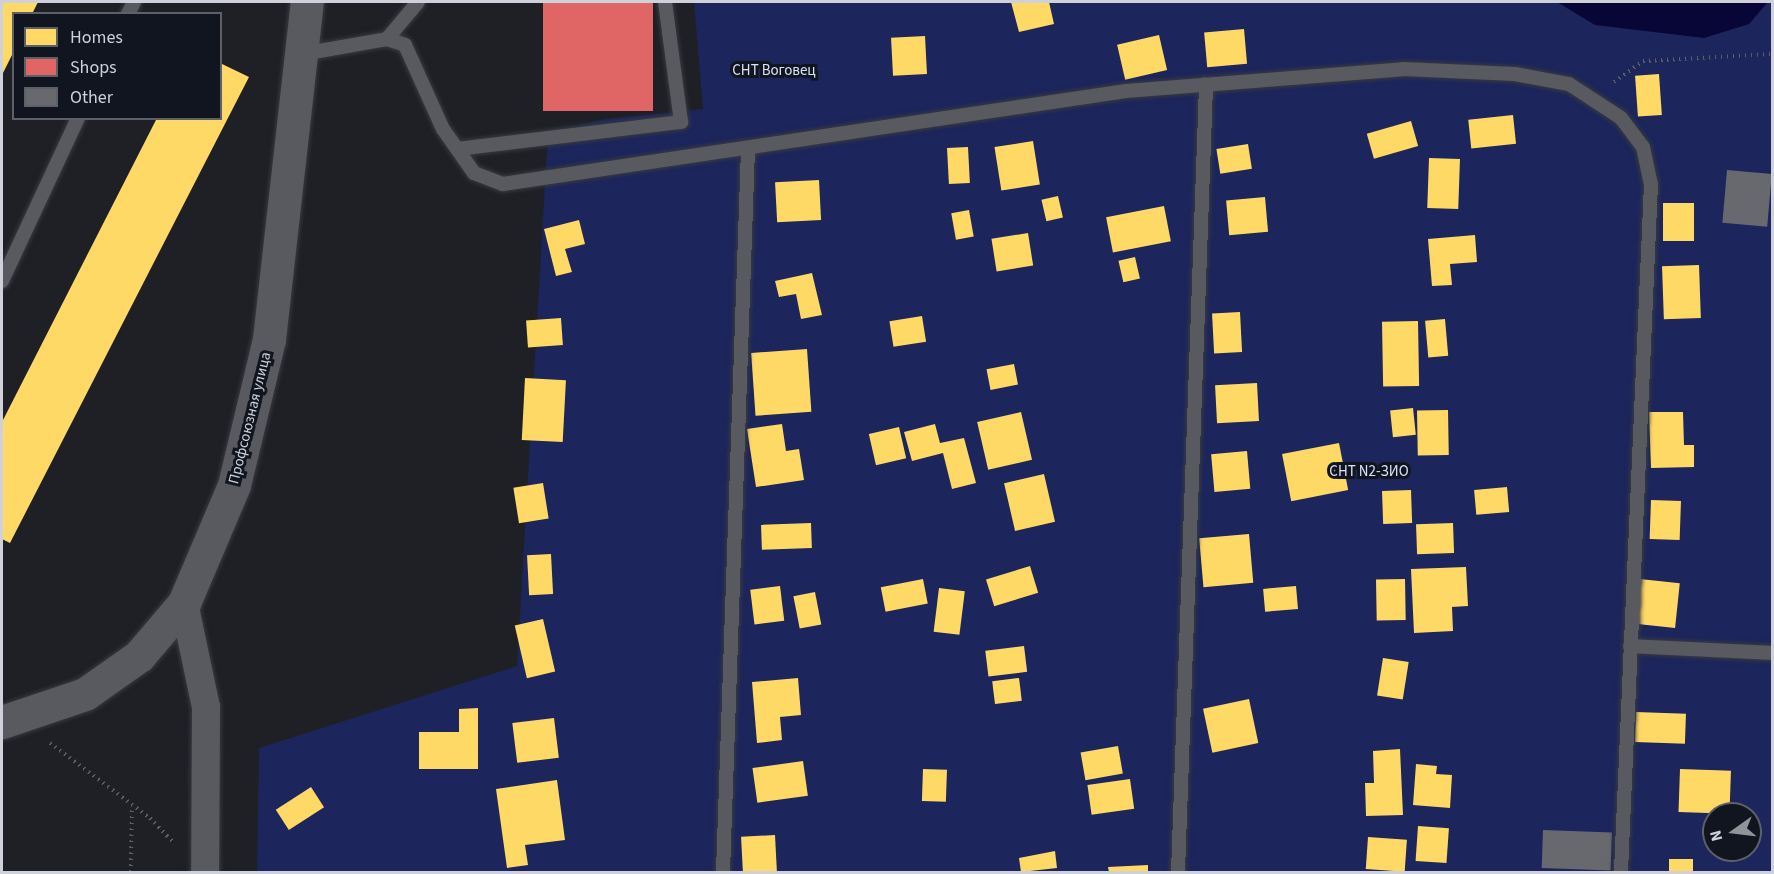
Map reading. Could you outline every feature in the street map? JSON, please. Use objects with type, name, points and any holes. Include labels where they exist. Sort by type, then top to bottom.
[{"type":"main road","name":"Профсоюзная улица","points":[[9,720],[85,694],[139,656],[184,603],[234,485],[269,339],[307,2]]},
{"type":"street","points":[[184,603],[206,707],[205,873]]},
{"type":"lane","points":[[387,39],[418,2]]},
{"type":"lane","points":[[457,149],[681,122],[666,2]]},
{"type":"lane","points":[[302,54],[387,39],[405,45],[416,63],[443,129],[474,173],[502,184],[1126,91],[1403,69],[1515,74],[1569,84],[1621,118],[1643,147],[1651,184],[1621,873]]},
{"type":"lane","points":[[1178,873],[1206,84]]},
{"type":"lane","points":[[2,281],[77,120]]},
{"type":"lane","points":[[723,873],[748,149]]},
{"type":"lane","points":[[1630,646],[1773,653]]},
{"type":"path","points":[[1591,98],[1643,61],[1773,54]]},
{"type":"path","points":[[9,720],[132,805],[180,849]]},
{"type":"path","points":[[130,873],[132,805]]},
{"type":"green space","name":"СНТ N2-ЗИО","points":[[694,2],[1772,2],[1772,872],[257,872],[259,748],[517,666],[548,132],[605,119],[703,109]]},
{"type":"shaded area","points":[[1557,2],[1768,2],[1749,24],[1704,38],[1595,25]]},
{"type":"building: Homes","points":[[2,2],[38,2],[33,12],[12,12],[12,55],[2,75]]},
{"type":"building: Homes","points":[[1011,2],[1049,2],[1054,24],[1019,32]]},
{"type":"building: Homes","points":[[1244,29],[1247,64],[1207,67],[1204,32]]},
{"type":"building: Homes","points":[[1159,35],[1167,70],[1125,80],[1117,45]]},
{"type":"building: Homes","points":[[925,36],[927,74],[893,76],[891,38]]},
{"type":"building: Homes","points":[[222,64],[249,77],[10,543],[2,539],[2,422],[156,120],[222,120]]},
{"type":"building: Homes","points":[[1659,74],[1662,115],[1638,117],[1635,76]]},
{"type":"building: Homes","points":[[1513,115],[1516,144],[1471,149],[1468,120]]},
{"type":"building: Homes","points":[[1411,121],[1418,146],[1374,159],[1367,134]]},
{"type":"building: Homes","points":[[1033,141],[1040,184],[1001,191],[994,147]]},
{"type":"building: Homes","points":[[1248,144],[1252,169],[1220,174],[1216,149]]},
{"type":"building: Homes","points":[[968,147],[970,183],[949,184],[947,148]]},
{"type":"building: Homes","points":[[1429,158],[1460,159],[1458,209],[1427,208]]},
{"type":"building: Homes","points":[[819,180],[821,220],[777,222],[775,182]]},
{"type":"building: Homes","points":[[1058,196],[1063,217],[1046,221],[1041,200]]},
{"type":"building: Homes","points":[[1265,197],[1268,232],[1229,235],[1226,200]]},
{"type":"building: Homes","points":[[1663,203],[1694,203],[1694,241],[1663,241]]},
{"type":"building: Homes","points":[[1164,206],[1171,241],[1113,253],[1106,217]]},
{"type":"building: Homes","points":[[969,210],[974,237],[956,240],[951,213]]},
{"type":"building: Homes","points":[[579,220],[585,244],[565,249],[572,272],[556,276],[544,229]]},
{"type":"building: Homes","points":[[1028,233],[1033,266],[997,271],[991,239]]},
{"type":"building: Homes","points":[[1475,235],[1477,262],[1450,264],[1452,285],[1432,286],[1428,239]]},
{"type":"building: Homes","points":[[1135,257],[1140,278],[1123,282],[1118,261]]},
{"type":"building: Homes","points":[[1699,265],[1701,318],[1664,319],[1662,266]]},
{"type":"building: Homes","points":[[812,273],[822,315],[801,319],[796,294],[779,297],[775,281]]},
{"type":"building: Homes","points":[[1240,312],[1242,352],[1214,353],[1212,313]]},
{"type":"building: Homes","points":[[922,316],[926,342],[893,347],[889,321]]},
{"type":"building: Homes","points":[[561,318],[563,345],[528,347],[526,320]]},
{"type":"building: Homes","points":[[1445,319],[1448,356],[1428,358],[1425,321]]},
{"type":"building: Homes","points":[[1418,321],[1419,386],[1383,387],[1382,322]]},
{"type":"building: Homes","points":[[807,349],[811,412],[756,416],[751,353]]},
{"type":"building: Homes","points":[[1014,364],[1018,385],[991,390],[987,369]]},
{"type":"building: Homes","points":[[525,378],[566,380],[563,442],[522,440]]},
{"type":"building: Homes","points":[[1257,383],[1259,421],[1217,423],[1215,385]]},
{"type":"building: Homes","points":[[1413,408],[1416,435],[1393,437],[1390,410]]},
{"type":"building: Homes","points":[[1448,410],[1449,455],[1418,456],[1417,411]]},
{"type":"building: Homes","points":[[1021,412],[1032,460],[988,470],[977,422]]},
{"type":"building: Homes","points":[[1649,412],[1683,412],[1684,445],[1694,445],[1694,467],[1651,468]]},
{"type":"building: Homes","points":[[782,424],[786,451],[799,449],[804,480],[756,487],[747,429]]},
{"type":"building: Homes","points":[[935,424],[940,443],[964,438],[976,483],[952,489],[943,453],[912,461],[904,432]]},
{"type":"building: Homes","points":[[899,427],[906,458],[876,465],[869,434]]},
{"type":"building: Homes","points":[[1339,443],[1348,490],[1291,501],[1282,454]]},
{"type":"building: Homes","points":[[1247,451],[1250,489],[1214,492],[1211,454]]},
{"type":"building: Homes","points":[[1044,474],[1055,522],[1015,531],[1004,483]]},
{"type":"building: Homes","points":[[543,483],[549,519],[519,523],[513,488]]},
{"type":"building: Homes","points":[[1507,487],[1509,512],[1476,515],[1474,490]]},
{"type":"building: Homes","points":[[1411,490],[1412,523],[1383,524],[1382,491]]},
{"type":"building: Homes","points":[[1651,500],[1681,501],[1680,540],[1650,539]]},
{"type":"building: Homes","points":[[811,523],[812,548],[762,550],[761,525]]},
{"type":"building: Homes","points":[[1453,523],[1454,553],[1417,554],[1416,524]]},
{"type":"building: Homes","points":[[1249,534],[1253,583],[1203,587],[1199,538]]},
{"type":"building: Homes","points":[[551,554],[553,594],[529,595],[527,555]]},
{"type":"building: Homes","points":[[1030,566],[1038,593],[994,606],[986,579]]},
{"type":"building: Homes","points":[[1466,567],[1468,606],[1452,607],[1453,631],[1414,633],[1411,569]]},
{"type":"building: Homes","points":[[923,579],[928,604],[886,612],[881,587]]},
{"type":"building: Homes","points":[[1405,579],[1406,620],[1377,620],[1376,580]]},
{"type":"building: Homes","points":[[1640,579],[1680,583],[1675,628],[1635,624]]},
{"type":"building: Homes","points":[[780,586],[784,621],[754,624],[750,590]]},
{"type":"building: Homes","points":[[1296,586],[1298,609],[1265,612],[1263,589]]},
{"type":"building: Homes","points":[[939,588],[965,591],[959,635],[934,632]]},
{"type":"building: Homes","points":[[815,592],[821,624],[800,629],[793,596]]},
{"type":"building: Homes","points":[[543,619],[555,672],[527,678],[515,626]]},
{"type":"building: Homes","points":[[1024,646],[1027,672],[988,677],[985,651]]},
{"type":"building: Homes","points":[[1383,658],[1409,662],[1403,700],[1377,696]]},
{"type":"building: Homes","points":[[798,678],[801,715],[780,717],[782,740],[757,743],[752,682]]},
{"type":"building: Homes","points":[[1019,678],[1022,701],[995,704],[992,681]]},
{"type":"building: Homes","points":[[1249,699],[1258,743],[1212,753],[1203,709]]},
{"type":"building: Homes","points":[[478,708],[478,769],[419,769],[419,732],[459,732],[459,709]]},
{"type":"building: Homes","points":[[1636,712],[1686,714],[1685,744],[1635,742]]},
{"type":"building: Homes","points":[[554,718],[559,758],[517,763],[512,723]]},
{"type":"building: Homes","points":[[1118,746],[1123,774],[1085,780],[1081,753]]},
{"type":"building: Homes","points":[[1400,749],[1403,815],[1366,816],[1365,783],[1374,783],[1373,751]]},
{"type":"building: Homes","points":[[803,761],[808,796],[757,803],[752,768]]},
{"type":"building: Homes","points":[[1416,764],[1437,766],[1436,774],[1452,775],[1450,808],[1413,805]]},
{"type":"building: Homes","points":[[923,769],[947,770],[946,802],[922,801]]},
{"type":"building: Homes","points":[[1680,769],[1731,771],[1730,802],[1702,802],[1702,813],[1678,812]]},
{"type":"building: Homes","points":[[1130,779],[1134,809],[1092,815],[1087,785]]},
{"type":"building: Homes","points":[[557,780],[565,840],[525,845],[528,865],[507,868],[496,789]]},
{"type":"building: Homes","points":[[311,787],[324,807],[289,830],[276,810]]},
{"type":"building: Homes","points":[[1418,826],[1449,828],[1446,863],[1416,861]]},
{"type":"building: Homes","points":[[775,835],[777,872],[743,872],[741,837]]},
{"type":"building: Homes","points":[[1368,837],[1407,840],[1405,872],[1366,869]]},
{"type":"building: Homes","points":[[1055,851],[1057,868],[1021,872],[1019,858]]},
{"type":"building: Homes","points":[[1669,859],[1693,859],[1693,872],[1669,872]]},
{"type":"building: Homes","points":[[1148,865],[1148,872],[1109,872],[1108,867]]},
{"type":"building: Shops","points":[[543,2],[653,2],[653,111],[543,111]]},
{"type":"building: Other","points":[[1727,170],[1772,174],[1767,227],[1722,223]]},
{"type":"building: Other","points":[[1543,830],[1612,832],[1611,870],[1542,868]]},
{"type":"park label","name":"СНТ Воговец","points":[[774,71]]}]
